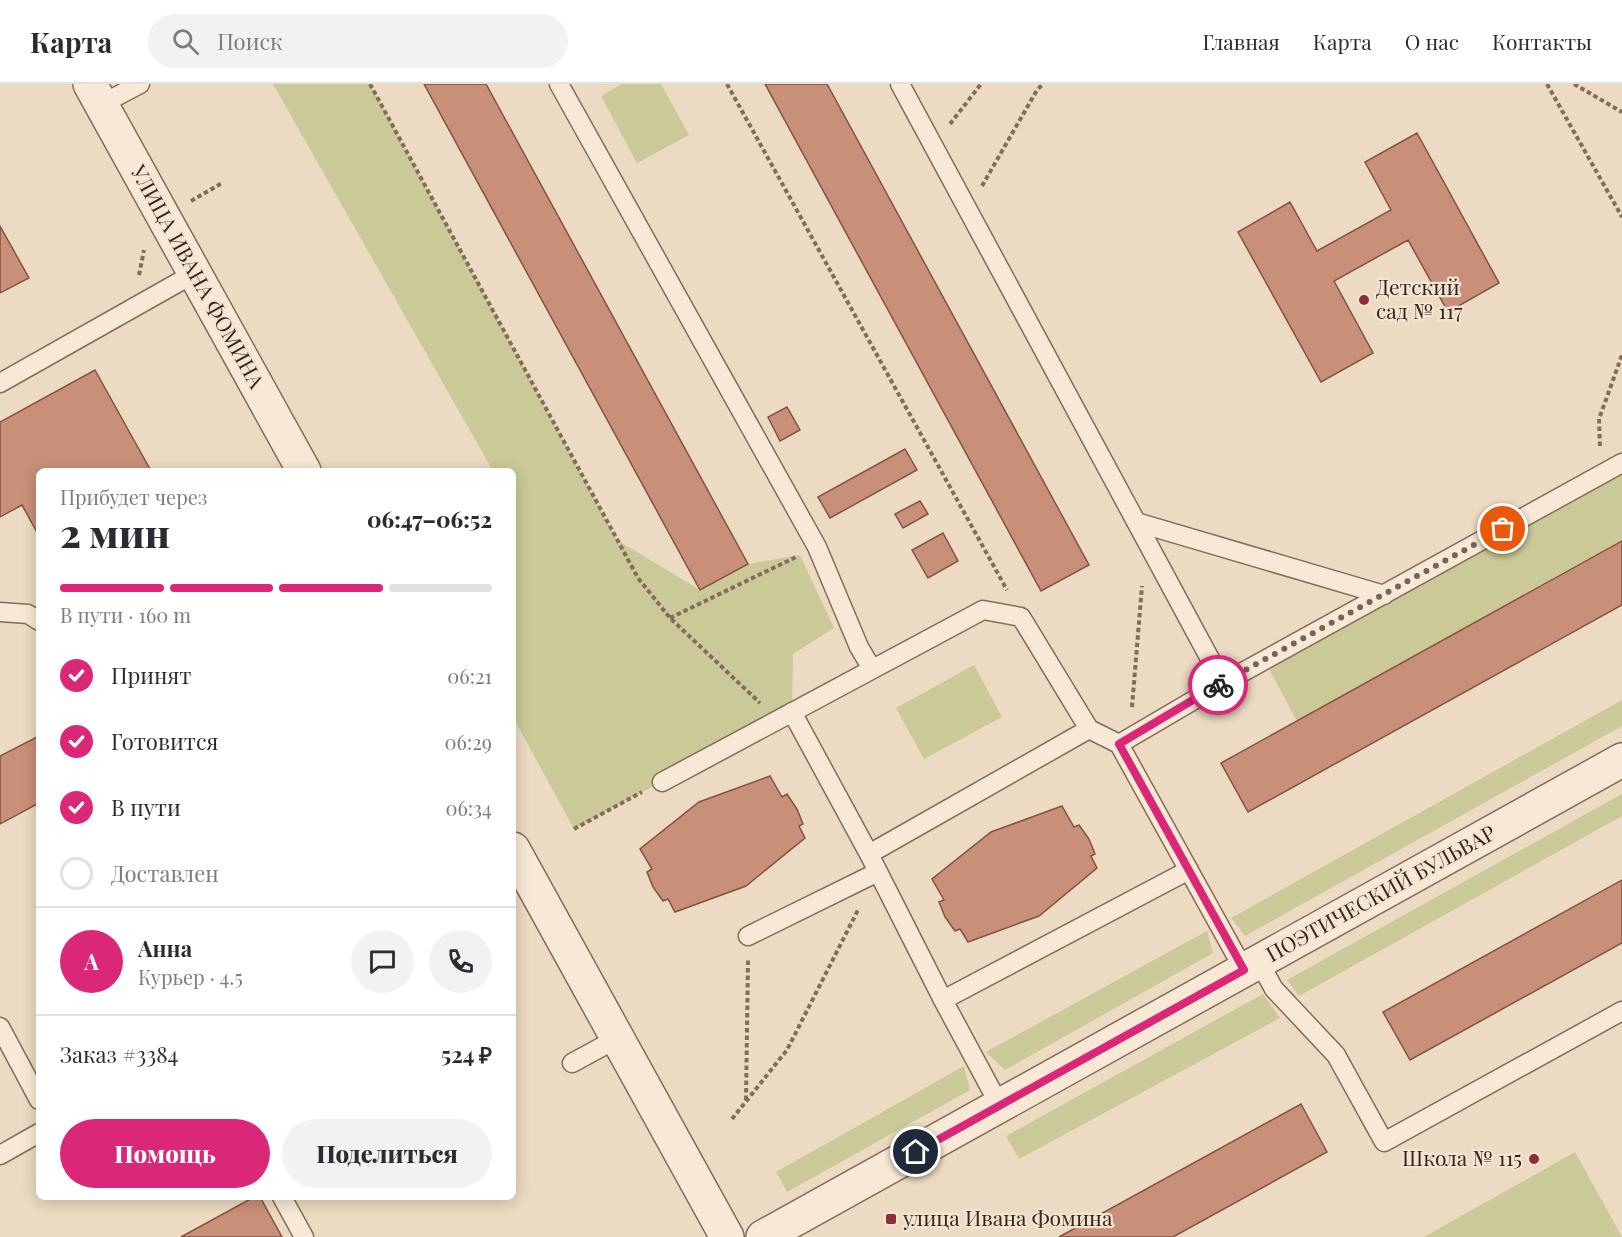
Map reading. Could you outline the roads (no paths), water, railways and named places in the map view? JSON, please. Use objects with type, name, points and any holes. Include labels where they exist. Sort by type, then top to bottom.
[{"type":"street","name":"УЛИЦА ИВАНА ФОМИНА","points":[[96,94],[302,468]]},
{"type":"street","name":"ПОЭТИЧЕСКИЙ БУЛЬВАР","points":[[763,1237],[1622,760]]},
{"type":"street","points":[[516,854],[727,1237]]},
{"type":"lane","points":[[96,94],[140,84]]},
{"type":"lane","points":[[559,84],[817,547],[859,647],[872,669]]},
{"type":"lane","points":[[900,84],[1223,682]]},
{"type":"lane","points":[[0,382],[195,273]]},
{"type":"lane","points":[[1124,741],[1223,682],[1622,462]]},
{"type":"lane","points":[[1136,522],[1384,595]]},
{"type":"lane","points":[[662,782],[983,610],[1021,617],[1089,729],[1124,741],[1189,870],[1251,966],[1336,1055],[1384,1142],[1622,1011]]},
{"type":"lane","points":[[0,612],[28,614],[36,619]]},
{"type":"lane","points":[[785,716],[869,854],[1000,1106]]},
{"type":"lane","points":[[869,854],[1089,729]]},
{"type":"lane","points":[[943,1000],[1189,870]]},
{"type":"lane","points":[[748,936],[878,872]]},
{"type":"lane","points":[[0,1026],[36,1094]]},
{"type":"lane","points":[[572,1063],[618,1038]]},
{"type":"lane","points":[[0,1155],[36,1135]]},
{"type":"lane","points":[[284,1200],[304,1237]]},
{"type":"place","name":"Детский сад № 117","points":[[1364,300]]},
{"type":"place","name":"Школа № 115","points":[[1534,1159]]},
{"type":"place","name":"улица Ивана Фомина","points":[[891,1219]]}]
